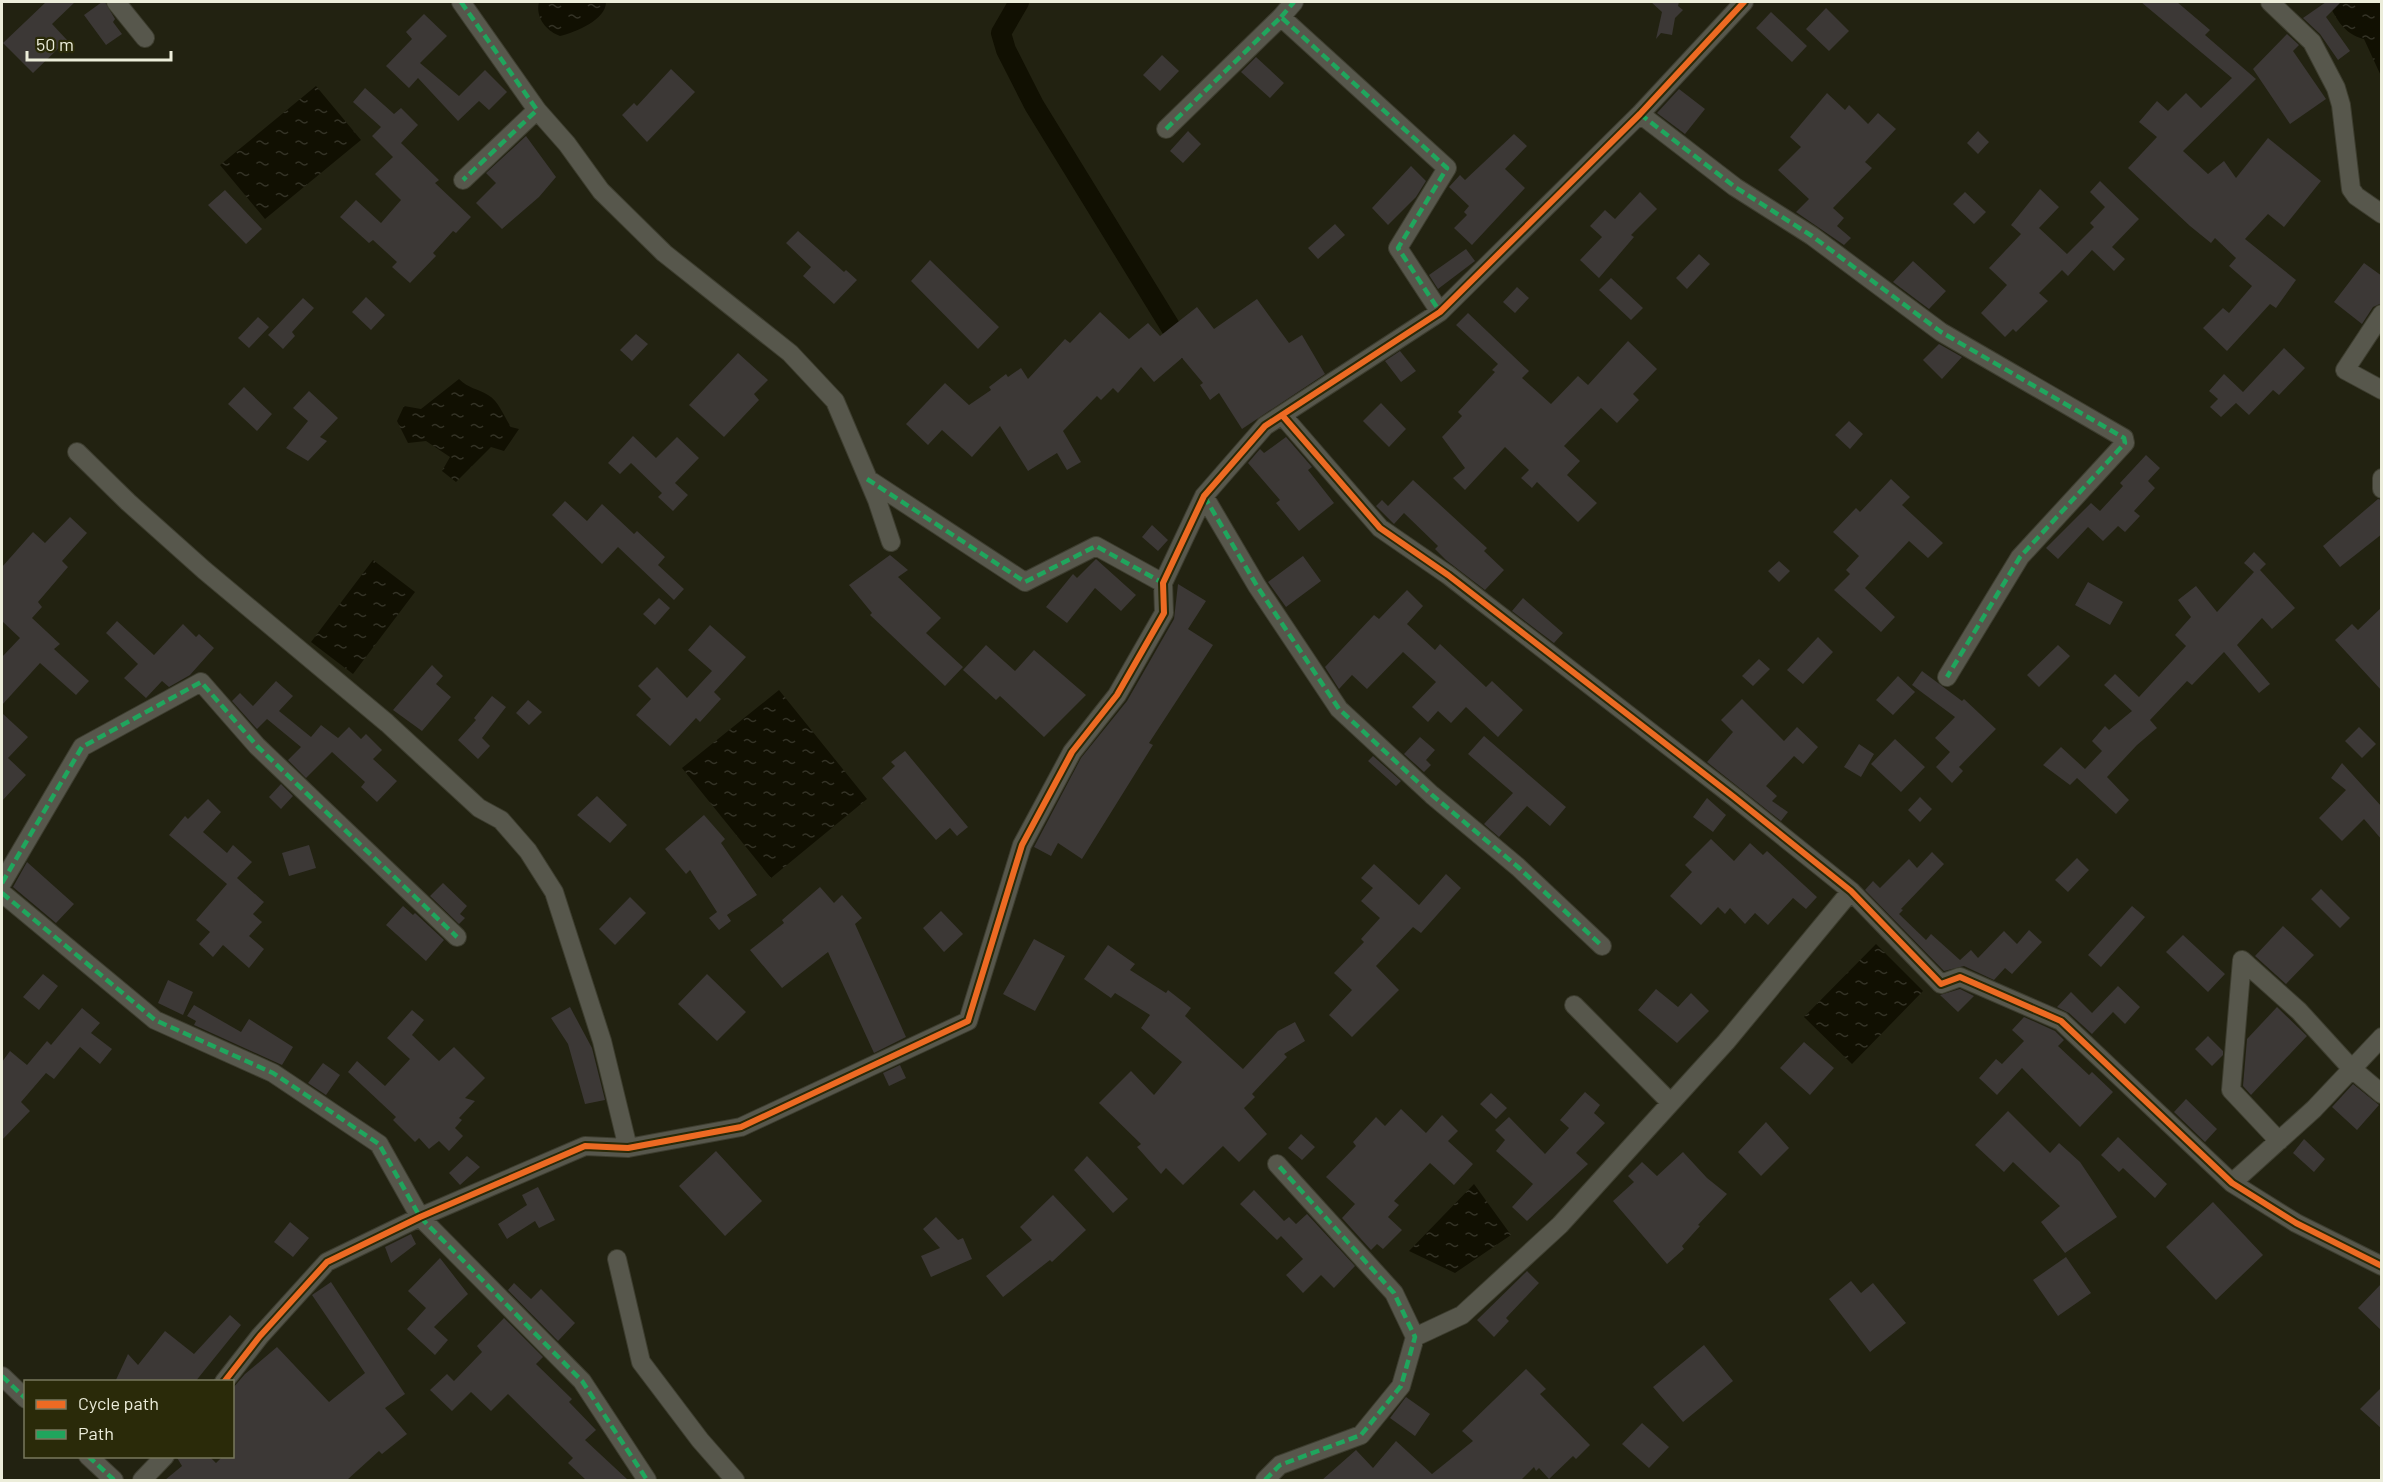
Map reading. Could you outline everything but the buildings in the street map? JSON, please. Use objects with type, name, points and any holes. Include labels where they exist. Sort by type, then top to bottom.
[{"type":"street","points":[[116,2],[145,38]]},
{"type":"street","points":[[461,2],[537,110],[608,199],[664,253],[790,353],[835,401],[877,500],[891,542]]},
{"type":"street","points":[[1166,129],[1294,2]]},
{"type":"street","points":[[226,1380],[260,1336],[327,1262],[420,1217],[585,1146],[628,1148],[741,1127],[968,1021],[1022,845],[1072,752],[1117,695],[1164,613],[1163,583],[1204,496],[1265,426],[1440,312],[1640,114],[1744,2]]},
{"type":"street","points":[[2270,2],[2312,42],[2336,88],[2341,105],[2351,189],[2356,196],[2382,214]]},
{"type":"street","points":[[1281,16],[1447,168],[1398,248],[1440,312]]},
{"type":"street","points":[[463,180],[537,110]]},
{"type":"street","points":[[1640,114],[1735,187],[1812,236],[1941,332],[2124,438],[2125,443],[2020,557],[1947,677]]},
{"type":"street","points":[[2382,314],[2344,370],[2382,390]]},
{"type":"street","points":[[1282,415],[1380,528],[1448,575],[1851,891],[1941,984],[1960,978],[1965,979],[2066,1025],[2232,1183],[2296,1223],[2382,1266]]},
{"type":"street","points":[[77,452],[128,502],[204,570],[387,723],[479,808],[501,820],[528,851],[554,892],[602,1041],[628,1148]]},
{"type":"street","points":[[2382,478],[2382,489]]},
{"type":"street","points":[[867,479],[1025,582],[1096,546],[1163,583]]},
{"type":"street","points":[[1204,496],[1257,586],[1339,709],[1432,795],[1518,867],[1602,946]]},
{"type":"street","points":[[2,883],[82,747],[201,682],[257,746],[457,937]]},
{"type":"street","points":[[1415,1337],[1462,1315],[1560,1225],[1726,1042],[1851,891]]},
{"type":"street","points":[[2,893],[155,1020],[273,1073],[379,1144],[420,1217],[582,1381],[647,1480]]},
{"type":"street","points":[[2279,1141],[2231,1090],[2242,960],[2299,1011],[2351,1068],[2382,1094]]},
{"type":"street","points":[[1574,1005],[1671,1102]]},
{"type":"street","points":[[2232,1183],[2314,1109],[2382,1037]]},
{"type":"street","points":[[1265,1480],[1280,1464],[1361,1435],[1401,1386],[1415,1337],[1394,1293],[1277,1164]]},
{"type":"street","points":[[617,1259],[641,1362],[700,1440],[735,1480]]},
{"type":"street","points":[[2,1376],[24,1397]]},
{"type":"street","points":[[90,1458],[114,1480]]},
{"type":"street","points":[[142,1480],[163,1458]]},
{"type":"water","points":[[539,2],[606,2],[605,8],[596,20],[574,32],[560,36],[550,31],[543,23],[538,8]]},
{"type":"water","points":[[2328,2],[2381,2],[2381,76],[2364,39],[2346,30]]},
{"type":"water","points":[[316,86],[361,140],[265,219],[220,165]]},
{"type":"water","points":[[459,379],[492,398],[511,427],[519,429],[504,451],[491,447],[456,482],[442,471],[450,457],[426,441],[408,443],[397,421],[404,406],[421,409]]},
{"type":"water","points":[[373,560],[415,592],[353,674],[311,642]]},
{"type":"water","points":[[779,690],[867,799],[771,878],[682,768]]},
{"type":"water","points":[[1876,944],[1923,991],[1852,1064],[1804,1017]]},
{"type":"water","points":[[1474,1184],[1511,1235],[1455,1273],[1409,1251]]},
{"type":"waterway","points":[[1019,2],[1001,33],[1006,50],[1034,105],[1184,349]]},
{"type":"marked path","points":[[461,2],[537,110],[463,180]]},
{"type":"marked path","points":[[1281,17],[1294,2]]},
{"type":"marked path","points":[[1166,129],[1281,17],[1447,168],[1398,248],[1440,312]]},
{"type":"marked path","points":[[1640,114],[1735,187],[1812,236],[1941,332],[2124,438],[2125,443],[2020,557],[1947,677]]},
{"type":"marked path","points":[[867,479],[1025,582],[1096,546],[1163,583]]},
{"type":"marked path","points":[[1204,496],[1257,586],[1339,709],[1432,795],[1518,867],[1602,946]]},
{"type":"marked path","points":[[2,883],[82,747],[201,682],[257,746],[457,937]]},
{"type":"marked path","points":[[2,893],[155,1020],[273,1073],[379,1144],[420,1217],[582,1381],[647,1480]]},
{"type":"marked path","points":[[1265,1480],[1280,1465],[1361,1435],[1401,1386],[1415,1337],[1394,1293],[1277,1164]]},
{"type":"marked path","points":[[2,1376],[24,1397]]},
{"type":"marked path","points":[[90,1458],[114,1480]]},
{"type":"cycle path","points":[[226,1380],[260,1336],[327,1262],[420,1217],[585,1146],[628,1148],[741,1127],[968,1021],[1022,845],[1072,752],[1117,695],[1164,613],[1163,583],[1204,496],[1265,426],[1440,312],[1640,114],[1744,2]]},
{"type":"cycle path","points":[[1282,415],[1380,528],[1448,575],[1851,891],[1941,984],[1960,977],[2061,1021],[2232,1183],[2296,1223],[2382,1266]]}]
